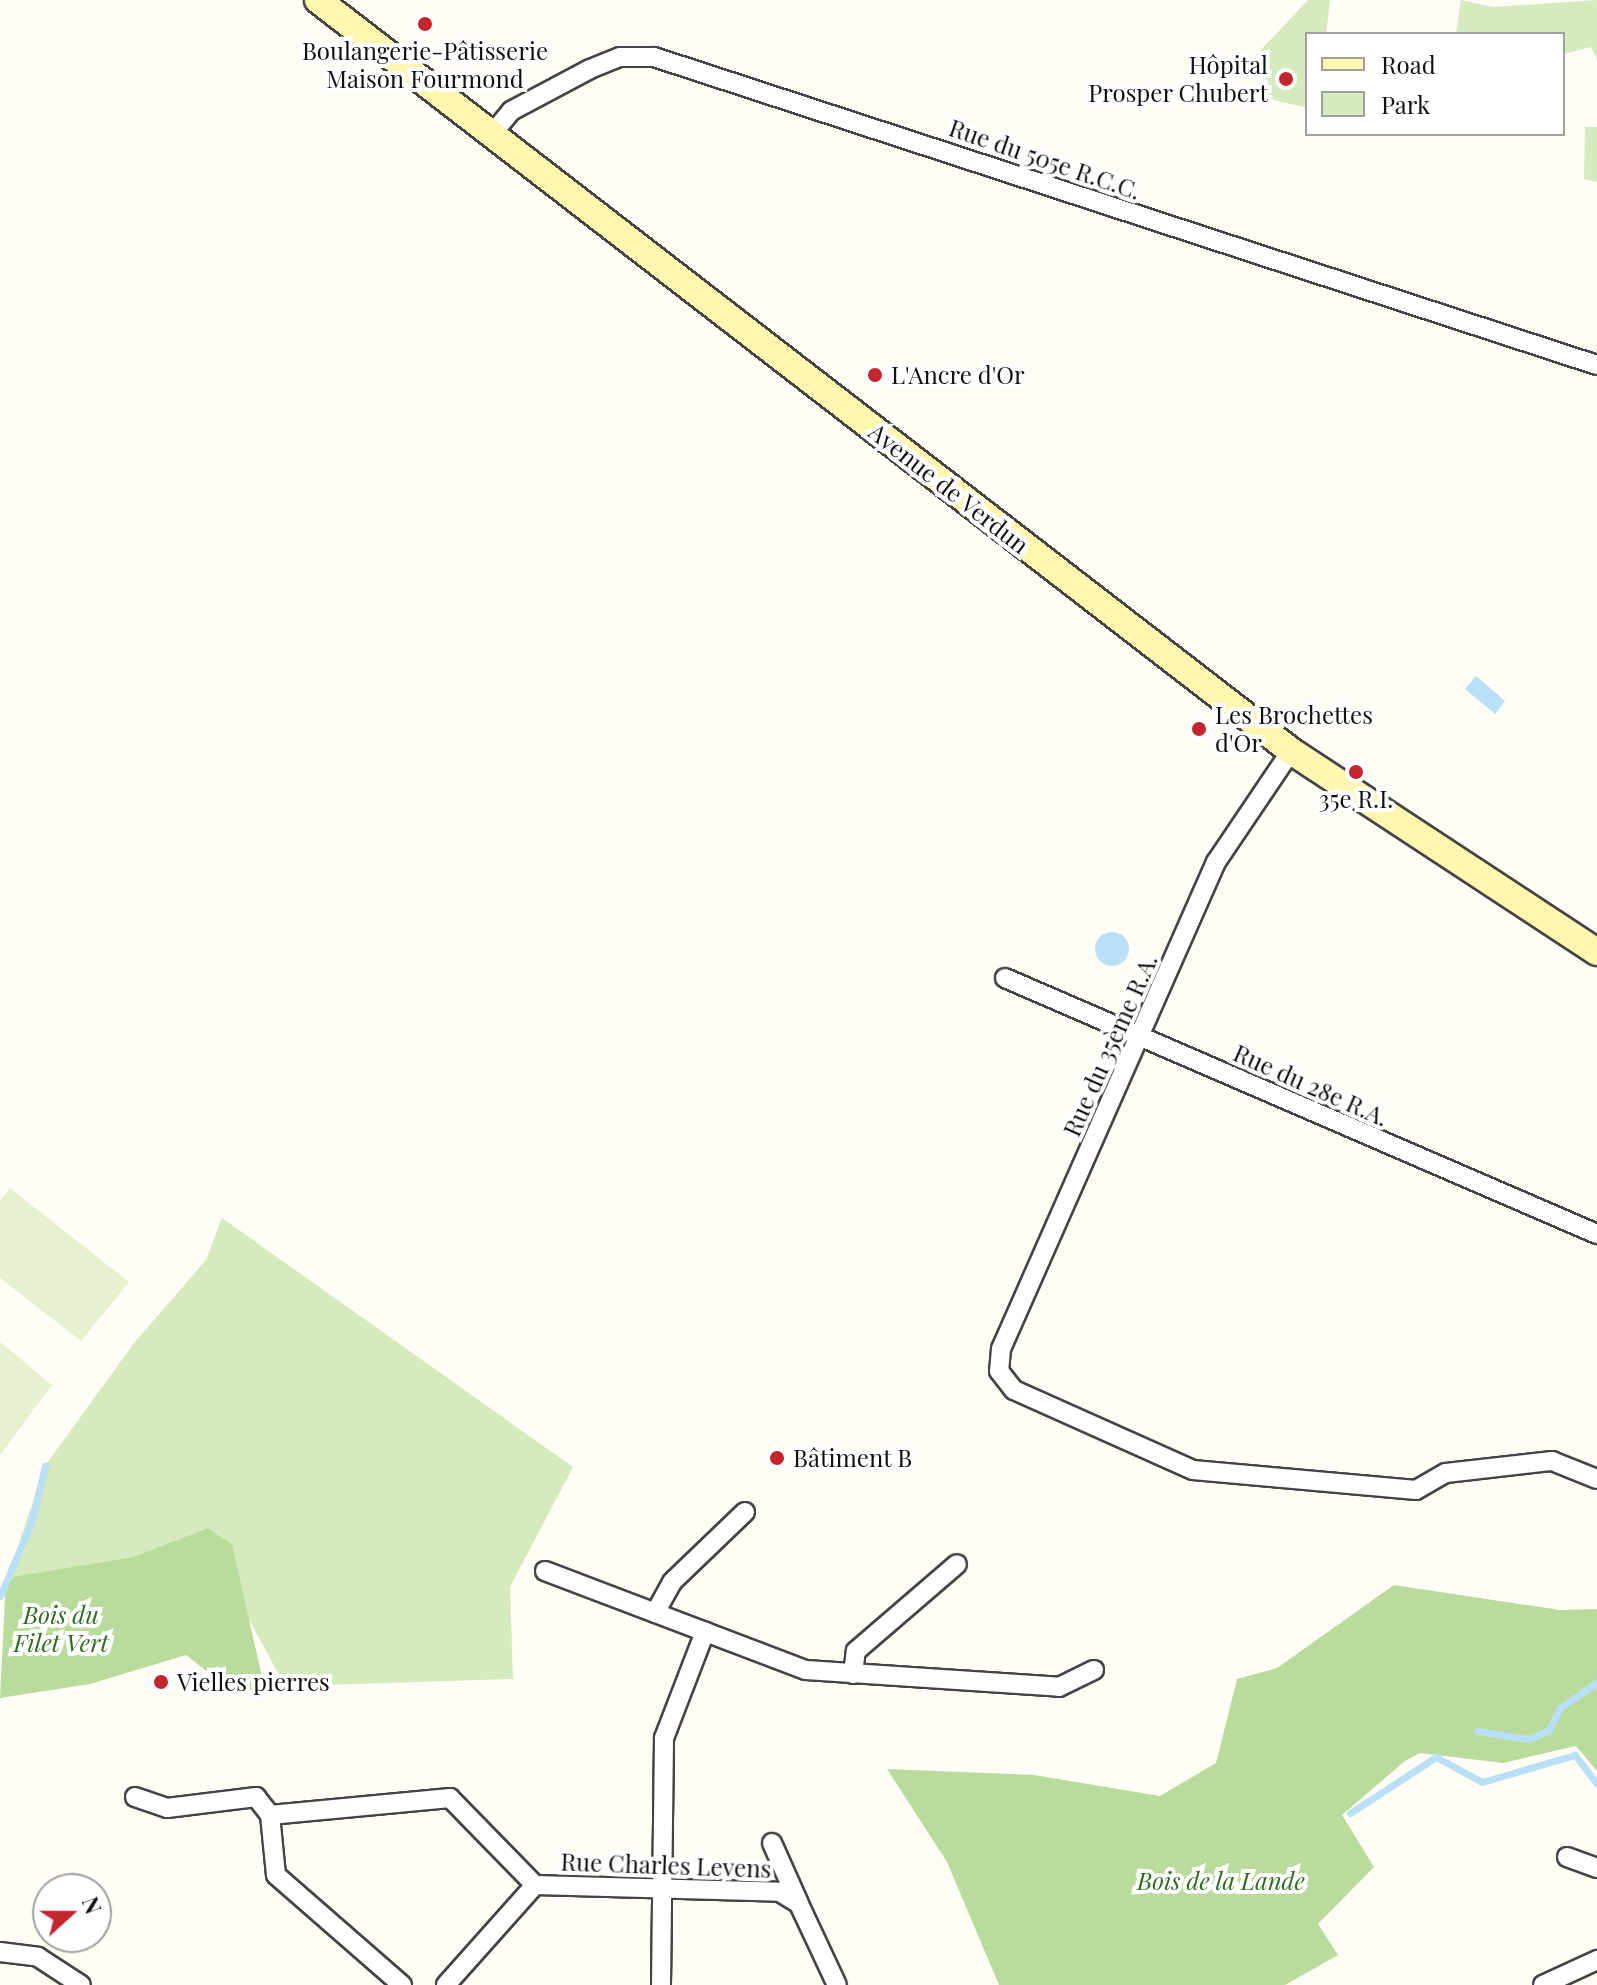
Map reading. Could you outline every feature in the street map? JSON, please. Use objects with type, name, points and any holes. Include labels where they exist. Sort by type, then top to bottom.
[{"type":"main road","name":"Avenue de Verdun","points":[[318,0],[1291,751],[1597,952]]},
{"type":"street","name":"Rue du 505e R.C.C.","points":[[492,134],[511,111],[590,69],[620,57],[654,57],[1597,365]]},
{"type":"street","name":"Rue du 35ème R.A.","points":[[1291,751],[1216,862],[1001,1349],[999,1371],[1014,1390],[1193,1470],[1416,1490],[1446,1473],[1552,1461],[1597,1479]]},
{"type":"street","name":"Rue du 28e R.A.","points":[[1005,978],[1141,1034],[1597,1234]]},
{"type":"street","points":[[655,1613],[672,1582],[745,1512]]},
{"type":"street","points":[[853,1674],[856,1651],[957,1564]]},
{"type":"street","points":[[545,1571],[806,1670],[1059,1687],[1094,1670]]},
{"type":"street","points":[[661,1985],[664,1738],[705,1632]]},
{"type":"street","points":[[135,1797],[167,1808],[256,1797],[270,1815],[276,1875],[402,1985]]},
{"type":"street","points":[[270,1815],[450,1798],[535,1885],[446,1985]]},
{"type":"street","points":[[772,1843],[799,1904]]},
{"type":"street","points":[[1567,1857],[1597,1868]]},
{"type":"street","name":"Rue Charles Levens","points":[[535,1885],[772,1891],[799,1904],[837,1985]]},
{"type":"street","points":[[0,1952],[38,1957],[81,1985]]},
{"type":"street","points":[[1543,1985],[1597,1960]]},
{"type":"green space","points":[[1308,0],[1330,0],[1326,32],[1305,32],[1305,108],[1266,98],[1265,61],[1256,55]]},
{"type":"green space","points":[[1461,0],[1493,7],[1597,0],[1597,60],[1591,47],[1565,54],[1565,32],[1456,32]]},
{"type":"green space","points":[[1585,127],[1597,127],[1597,182],[1584,179]]},
{"type":"green space","points":[[10,1188],[129,1282],[81,1341],[0,1278],[0,1201]]},
{"type":"green space","points":[[222,1218],[573,1467],[510,1587],[513,1679],[296,1686],[279,1675],[244,1610],[232,1544],[208,1528],[133,1557],[7,1579],[45,1466],[134,1343],[206,1260]]},
{"type":"green space","points":[[0,1342],[52,1385],[0,1455]]},
{"type":"green space","name":"Bois du Filet Vert","points":[[208,1528],[232,1544],[265,1690],[232,1691],[186,1655],[90,1684],[0,1698],[6,1578],[133,1557]]},
{"type":"green space","name":"Bois de la Lande","points":[[1394,1585],[1560,1610],[1597,1609],[1597,1771],[1576,1746],[1503,1763],[1420,1753],[1405,1761],[1342,1815],[1374,1867],[1318,1924],[1338,1955],[1285,1985],[999,1985],[947,1862],[887,1769],[1034,1775],[1160,1796],[1216,1763],[1237,1679],[1277,1668]]},
{"type":"water","points":[[1476,676],[1505,701],[1495,714],[1465,689]]},
{"type":"water","points":[[1112,932],[1124,937],[1129,949],[1124,961],[1112,966],[1100,961],[1095,949],[1100,937]]},
{"type":"waterway","points":[[0,1596],[31,1523],[45,1466]]},
{"type":"waterway","points":[[1477,1731],[1529,1739],[1549,1730],[1560,1708],[1597,1682]]},
{"type":"waterway","points":[[1350,1813],[1436,1757],[1482,1782],[1575,1755],[1597,1784]]},
{"type":"place","name":"Boulangerie-Pâtisserie Maison Fourmond","points":[[425,24]]},
{"type":"place","name":"Hôpital Prosper Chubert","points":[[1286,79]]},
{"type":"place","name":"L'Ancre d'Or","points":[[875,375]]},
{"type":"place","name":"Les Brochettes d'Or","points":[[1199,729]]},
{"type":"place","name":"35e R.I.","points":[[1356,772]]},
{"type":"place","name":"Bâtiment B","points":[[777,1458]]},
{"type":"place","name":"Vielles pierres","points":[[161,1682]]}]
